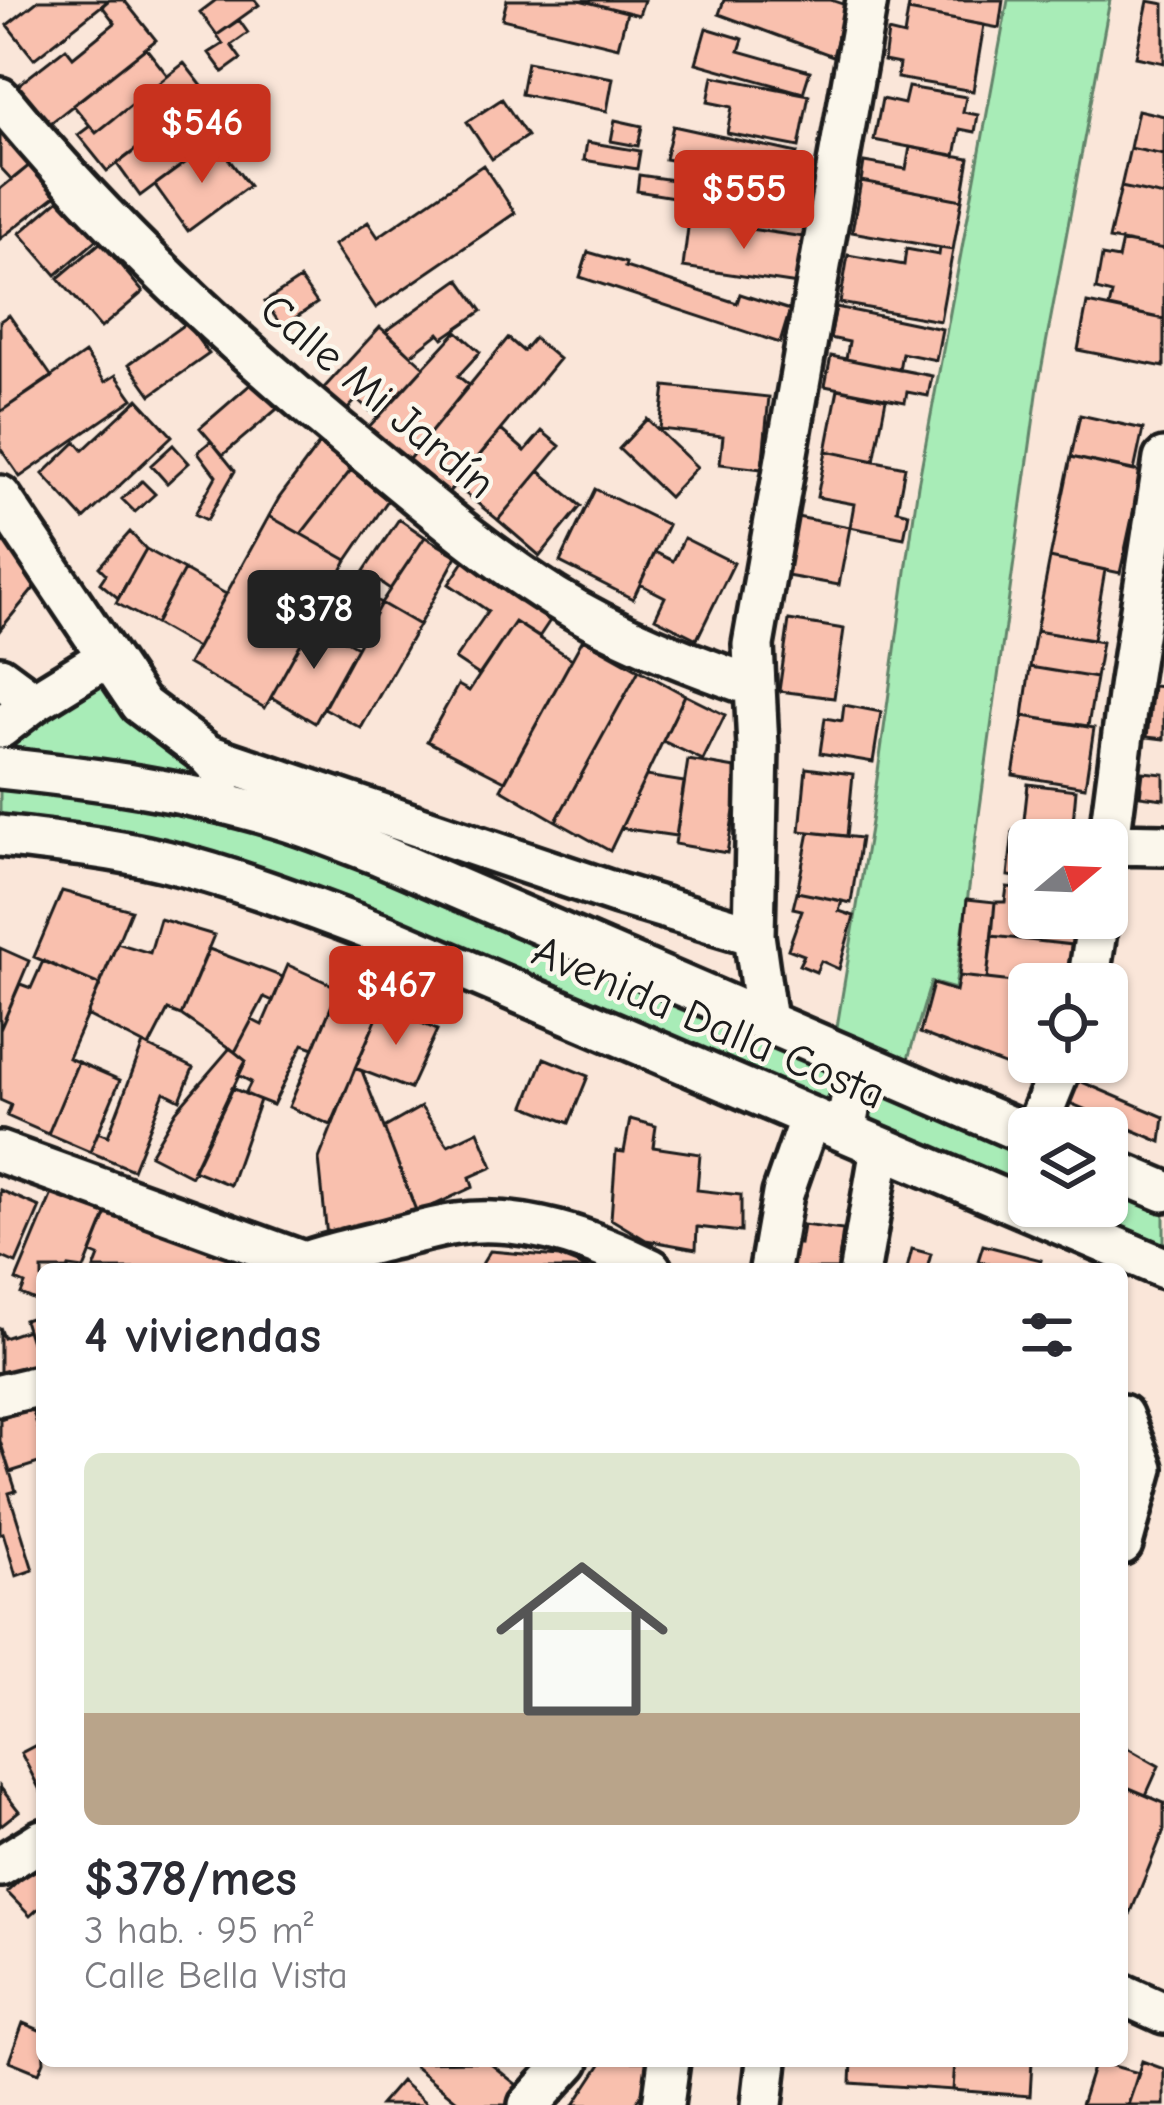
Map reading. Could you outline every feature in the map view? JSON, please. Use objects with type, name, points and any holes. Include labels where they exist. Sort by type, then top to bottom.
[{"type":"street","points":[[766,1022],[754,934],[758,747],[753,645],[867,0]]},
{"type":"street","name":"Calle Mi Jardín","points":[[0,98],[147,257],[295,397],[432,508],[557,599],[644,643],[753,686]]},
{"type":"street","points":[[1112,819],[1164,459]]},
{"type":"street","points":[[0,496],[140,704],[208,754],[235,788],[243,808]]},
{"type":"street","points":[[0,728],[107,657]]},
{"type":"street","points":[[0,677],[34,702]]},
{"type":"street","points":[[208,754],[618,894],[754,934]]},
{"type":"street","name":"Avenida Dalla Costa","points":[[0,768],[129,783],[278,818],[380,855],[1008,1126]]},
{"type":"street","name":"Avenida Dalla Costa","points":[[0,836],[165,861],[291,900],[384,935],[845,1132],[1111,1258],[1164,1268]]},
{"type":"street","points":[[1128,848],[1164,845]]},
{"type":"street","points":[[858,1062],[845,1132],[859,1263]]},
{"type":"street","points":[[771,1263],[783,1194],[845,1132]]},
{"type":"street","points":[[0,1152],[288,1263]]},
{"type":"street","points":[[1128,1176],[1164,1191]]},
{"type":"street","points":[[301,1263],[459,1224],[555,1230],[640,1263]]},
{"type":"street","points":[[0,1395],[36,1386]]},
{"type":"street","points":[[1128,1430],[1143,1468],[1128,1522]]},
{"type":"street","points":[[0,1866],[36,1844]]},
{"type":"street","points":[[1128,1997],[1164,2013]]},
{"type":"street","points":[[529,2105],[564,2067]]},
{"type":"street","points":[[663,2105],[668,2067]]},
{"type":"street","points":[[762,2105],[766,2067]]},
{"type":"green space","points":[[1008,0],[1110,0],[1038,387],[955,989],[931,982],[902,1079],[1008,1126],[1008,1201],[384,935],[0,836],[0,677],[34,702],[107,657],[235,788],[833,1051],[918,485]]},
{"type":"green space","points":[[1128,1176],[1164,1191],[1164,1268],[1068,1227],[1128,1227]]},
{"type":"building","points":[[39,0],[109,0],[34,59],[7,25]]},
{"type":"building","points":[[109,0],[124,0],[156,40],[47,126],[17,86],[66,48],[73,57],[115,23],[102,6]]},
{"type":"building","points":[[216,0],[255,0],[259,5],[217,35],[200,12]]},
{"type":"building","points":[[507,0],[579,0],[627,12],[618,47],[502,19]]},
{"type":"building","points":[[579,0],[644,0],[639,15]]},
{"type":"building","points":[[724,0],[831,0],[846,5],[833,56],[719,14]]},
{"type":"building","points":[[910,0],[1003,0],[999,28],[908,11]]},
{"type":"building","points":[[1148,1],[1164,4],[1164,63],[1136,57]]},
{"type":"building","points":[[908,11],[984,25],[973,91],[897,78],[899,64],[884,61],[888,32],[904,36]]},
{"type":"building","points":[[239,20],[248,33],[231,45],[241,59],[223,72],[209,53],[223,44],[217,35]]},
{"type":"building","points":[[706,28],[743,39],[739,51],[810,71],[803,93],[696,63]]},
{"type":"building","points":[[146,48],[168,76],[96,133],[73,105]]},
{"type":"building","points":[[527,62],[613,78],[607,111],[521,94]]},
{"type":"building","points":[[184,63],[209,95],[107,171],[78,135],[90,126],[96,133]]},
{"type":"building","points":[[713,76],[809,95],[799,147],[727,133],[732,107],[708,102]]},
{"type":"building","points":[[908,87],[966,97],[963,112],[978,115],[975,132],[960,129],[955,156],[874,140],[882,99],[904,104]]},
{"type":"building","points":[[209,95],[233,127],[140,196],[117,164]]},
{"type":"building","points":[[502,99],[527,136],[492,159],[467,122]]},
{"type":"building","points":[[1138,110],[1164,116],[1164,155],[1130,148]]},
{"type":"building","points":[[615,120],[642,126],[638,146],[611,141]]},
{"type":"building","points":[[673,126],[797,153],[792,188],[745,179],[743,190],[717,187],[720,169],[665,159]]},
{"type":"building","points":[[0,129],[31,164],[12,180],[0,167]]},
{"type":"building","points":[[215,141],[249,186],[188,231],[155,185]]},
{"type":"building","points":[[587,142],[640,151],[637,169],[584,160]]},
{"type":"building","points":[[910,147],[969,158],[962,200],[861,181],[864,162],[906,169]]},
{"type":"building","points":[[1130,148],[1164,155],[1164,196],[1121,187]]},
{"type":"building","points":[[31,164],[59,193],[0,239],[0,189]]},
{"type":"building","points":[[483,165],[515,213],[376,308],[334,245],[368,222],[378,237]]},
{"type":"building","points":[[639,175],[694,183],[692,200],[637,191]]},
{"type":"building","points":[[861,181],[962,200],[953,250],[852,232]]},
{"type":"building","points":[[694,183],[810,200],[804,237],[689,220]]},
{"type":"building","points":[[1121,187],[1164,196],[1164,249],[1109,239]]},
{"type":"building","points":[[63,196],[99,238],[56,275],[20,233]]},
{"type":"building","points":[[689,220],[804,237],[798,284],[683,267]]},
{"type":"building","points":[[1122,241],[1164,249],[1164,319],[1109,307],[1112,294],[1096,290],[1102,256],[1118,259]]},
{"type":"building","points":[[101,242],[143,292],[101,328],[58,278]]},
{"type":"building","points":[[940,248],[953,250],[940,321],[840,303],[848,255],[904,265],[906,249],[939,255]]},
{"type":"building","points":[[588,252],[737,303],[740,294],[790,310],[780,343],[580,277]]},
{"type":"building","points":[[300,279],[317,303],[282,327],[265,302]]},
{"type":"building","points":[[459,279],[482,311],[443,338],[439,333],[411,355],[386,331]]},
{"type":"building","points":[[1087,303],[1164,319],[1164,367],[1078,350]]},
{"type":"building","points":[[836,307],[942,329],[936,360],[902,353],[899,370],[846,359],[849,342],[830,338]]},
{"type":"building","points":[[9,315],[52,377],[0,412],[0,321]]},
{"type":"building","points":[[186,323],[209,354],[151,395],[129,364]]},
{"type":"building","points":[[380,327],[424,367],[378,418],[357,399],[346,411],[323,389]]},
{"type":"building","points":[[457,331],[480,352],[458,376],[469,385],[405,464],[366,430]]},
{"type":"building","points":[[508,338],[523,351],[534,338],[559,359],[445,497],[405,464]]},
{"type":"building","points":[[85,353],[105,382],[116,375],[133,399],[20,477],[0,448],[0,412]]},
{"type":"building","points":[[831,356],[932,376],[928,396],[907,392],[905,402],[825,386]]},
{"type":"building","points":[[253,382],[277,409],[223,455],[200,428]]},
{"type":"building","points":[[665,386],[769,397],[762,469],[720,464],[723,436],[660,429]]},
{"type":"building","points":[[838,389],[886,399],[874,461],[826,451]]},
{"type":"building","points":[[138,399],[172,436],[84,519],[43,474],[76,442],[83,450]]},
{"type":"building","points":[[1080,415],[1143,429],[1134,471],[1071,457]]},
{"type":"building","points":[[647,419],[697,467],[669,497],[619,449]]},
{"type":"building","points":[[501,430],[525,451],[542,431],[560,446],[498,520],[455,485]]},
{"type":"building","points":[[211,441],[235,471],[207,520],[195,514],[216,476],[198,452]]},
{"type":"building","points":[[319,444],[351,470],[301,534],[269,516]]},
{"type":"building","points":[[173,445],[189,463],[167,483],[151,465]]},
{"type":"building","points":[[826,451],[905,467],[897,510],[909,513],[904,538],[850,527],[854,504],[817,497]]},
{"type":"building","points":[[1071,457],[1142,472],[1120,573],[1050,558]]},
{"type":"building","points":[[351,470],[388,500],[347,560],[301,534]]},
{"type":"building","points":[[539,471],[581,506],[540,556],[498,520]]},
{"type":"building","points":[[142,481],[155,494],[135,512],[122,499]]},
{"type":"building","points":[[595,489],[668,525],[633,599],[560,562]]},
{"type":"building","points":[[269,516],[347,560],[265,708],[188,664]]},
{"type":"building","points":[[797,517],[850,527],[839,585],[787,576]]},
{"type":"building","points":[[399,519],[425,537],[390,589],[364,571]]},
{"type":"building","points":[[130,532],[146,549],[118,598],[100,583],[106,574],[99,567]]},
{"type":"building","points":[[425,537],[457,556],[419,625],[381,603]]},
{"type":"building","points":[[684,538],[734,563],[697,639],[655,618],[665,597],[640,584],[655,552],[673,561]]},
{"type":"building","points":[[7,539],[40,581],[0,630],[0,546]]},
{"type":"building","points":[[146,549],[184,570],[155,624],[116,603]]},
{"type":"building","points":[[1050,558],[1105,570],[1093,640],[1036,631]]},
{"type":"building","points":[[465,560],[551,619],[539,637],[515,622],[479,675],[455,659],[488,611],[449,584]]},
{"type":"building","points":[[184,570],[226,594],[197,648],[155,624]]},
{"type":"building","points":[[366,595],[381,603],[370,623],[356,615]]},
{"type":"building","points":[[381,603],[419,625],[361,728],[324,708]]},
{"type":"building","points":[[789,620],[844,629],[834,698],[779,691]]},
{"type":"building","points":[[313,622],[357,647],[315,723],[271,697]]},
{"type":"building","points":[[515,622],[572,659],[505,781],[427,741],[458,685],[469,691]]},
{"type":"building","points":[[1036,631],[1102,642],[1096,678],[1030,667]]},
{"type":"building","points":[[583,639],[639,670],[556,821],[501,789]]},
{"type":"building","points":[[1030,667],[1096,678],[1088,726],[1023,716]]},
{"type":"building","points":[[639,670],[685,695],[610,851],[556,821]]},
{"type":"building","points":[[1153,686],[1164,687],[1164,739],[1147,737]]},
{"type":"building","points":[[685,695],[725,715],[703,760],[663,741]]},
{"type":"building","points":[[844,705],[881,712],[873,762],[820,753],[825,718],[842,721]]},
{"type":"building","points":[[1023,716],[1094,728],[1085,787],[1013,775]]},
{"type":"building","points":[[688,760],[741,769],[727,853],[675,844]]},
{"type":"building","points":[[806,768],[853,774],[847,836],[800,831]]},
{"type":"building","points":[[1143,772],[1164,774],[1164,799],[1140,796]]},
{"type":"building","points":[[646,776],[684,782],[676,836],[621,828]]},
{"type":"building","points":[[1028,784],[1076,790],[1073,819],[1024,819]]},
{"type":"building","points":[[809,832],[861,838],[851,903],[797,892]]},
{"type":"building","points":[[1008,887],[1008,938],[992,936],[995,902],[1005,902]]},
{"type":"building","points":[[62,891],[131,910],[100,985],[34,957]]},
{"type":"building","points":[[797,892],[842,901],[839,911],[854,916],[839,969],[821,961],[816,972],[799,965],[804,955],[788,949],[802,910],[793,908]]},
{"type":"building","points":[[967,899],[995,902],[987,979],[959,976]]},
{"type":"building","points":[[160,919],[214,935],[181,1015],[168,1010],[149,1047],[87,1015],[117,943],[150,953]]},
{"type":"building","points":[[992,936],[1073,945],[1071,963],[1008,963],[1008,981],[987,979]]},
{"type":"building","points":[[1019,939],[1074,939],[1073,945]]},
{"type":"building","points":[[0,948],[29,961],[0,1030]]},
{"type":"building","points":[[209,949],[283,977],[273,1001],[264,997],[235,1052],[181,1015]]},
{"type":"building","points":[[43,961],[100,985],[68,1058],[78,1062],[48,1134],[7,1116],[11,1105],[0,1100],[0,1030],[20,984],[31,988]]},
{"type":"building","points":[[288,965],[339,988],[314,1048],[303,1044],[273,1105],[245,1094],[251,1082],[238,1075],[246,1061],[235,1052],[252,1020],[262,1025]]},
{"type":"building","points":[[959,976],[1008,981],[1008,1066],[920,1033],[933,984],[956,991]]},
{"type":"building","points":[[339,988],[382,1006],[331,1125],[289,1107]]},
{"type":"building","points":[[382,1006],[437,1030],[410,1089],[355,1068]]},
{"type":"building","points":[[143,1044],[193,1068],[180,1100],[164,1092],[133,1170],[90,1152],[98,1132],[108,1136]]},
{"type":"building","points":[[230,1048],[246,1061],[191,1176],[150,1155],[176,1111]]},
{"type":"building","points":[[544,1058],[588,1076],[569,1123],[525,1106]]},
{"type":"building","points":[[78,1062],[120,1080],[90,1152],[48,1134]]},
{"type":"building","points":[[355,1068],[362,1071],[417,1213],[327,1237],[319,1159]]},
{"type":"building","points":[[1073,1083],[1084,1083],[1164,1117],[1161,1142],[1128,1128],[1128,1107],[1079,1107],[1065,1101]]},
{"type":"building","points":[[232,1088],[260,1100],[230,1185],[193,1170]]},
{"type":"building","points":[[421,1107],[448,1145],[478,1131],[493,1167],[470,1177],[473,1187],[417,1213],[384,1128]]},
{"type":"building","points":[[630,1119],[656,1126],[653,1147],[700,1154],[697,1190],[741,1195],[741,1232],[697,1227],[696,1249],[646,1240],[611,1219],[616,1151],[624,1152]]},
{"type":"building","points":[[54,1189],[107,1212],[86,1263],[36,1263],[36,1300],[21,1294],[25,1284],[16,1280]]},
{"type":"building","points":[[0,1190],[40,1207],[16,1263],[0,1256]]},
{"type":"building","points":[[110,1205],[239,1257],[236,1263],[96,1263],[99,1256],[91,1253]]},
{"type":"building","points":[[803,1225],[843,1230],[839,1263],[789,1263],[791,1243],[800,1244]]},
{"type":"building","points":[[983,1245],[1041,1260],[1040,1263],[978,1261]]},
{"type":"building","points":[[912,1249],[931,1254],[929,1263],[908,1263]]},
{"type":"building","points":[[490,1251],[559,1257],[574,1263],[483,1263]]},
{"type":"building","points":[[36,1316],[36,1358],[24,1320]]},
{"type":"building","points":[[0,1327],[4,1338],[27,1330],[36,1368],[0,1378]]},
{"type":"building","points":[[32,1408],[36,1464],[10,1472],[0,1441],[0,1419]]},
{"type":"building","points":[[0,1441],[16,1491],[9,1493],[33,1570],[16,1576],[0,1534]]},
{"type":"building","points":[[36,1745],[36,1782],[21,1753]]},
{"type":"building","points":[[1128,1748],[1159,1766],[1146,1795],[1128,1788]]},
{"type":"building","points":[[0,1787],[19,1811],[0,1826]]},
{"type":"building","points":[[1128,1788],[1164,1803],[1164,1830],[1128,1920]]},
{"type":"building","points":[[36,1865],[36,1911],[30,1916],[7,1892]]},
{"type":"building","points":[[23,2023],[36,2028],[39,2073],[9,2061]]},
{"type":"building","points":[[1142,2061],[1164,2069],[1164,2105],[1128,2105]]},
{"type":"building","points":[[415,2067],[494,2067],[522,2089],[509,2105],[462,2105]]},
{"type":"building","points":[[599,2067],[659,2067],[634,2105],[574,2105]]},
{"type":"building","points":[[852,2067],[955,2067],[953,2090],[851,2083]]},
{"type":"building","points":[[955,2067],[1032,2067],[1030,2096],[953,2090]]},
{"type":"building","points":[[1093,2067],[1139,2073],[1128,2105],[1081,2105]]},
{"type":"building","points":[[401,2081],[428,2105],[380,2105]]}]
